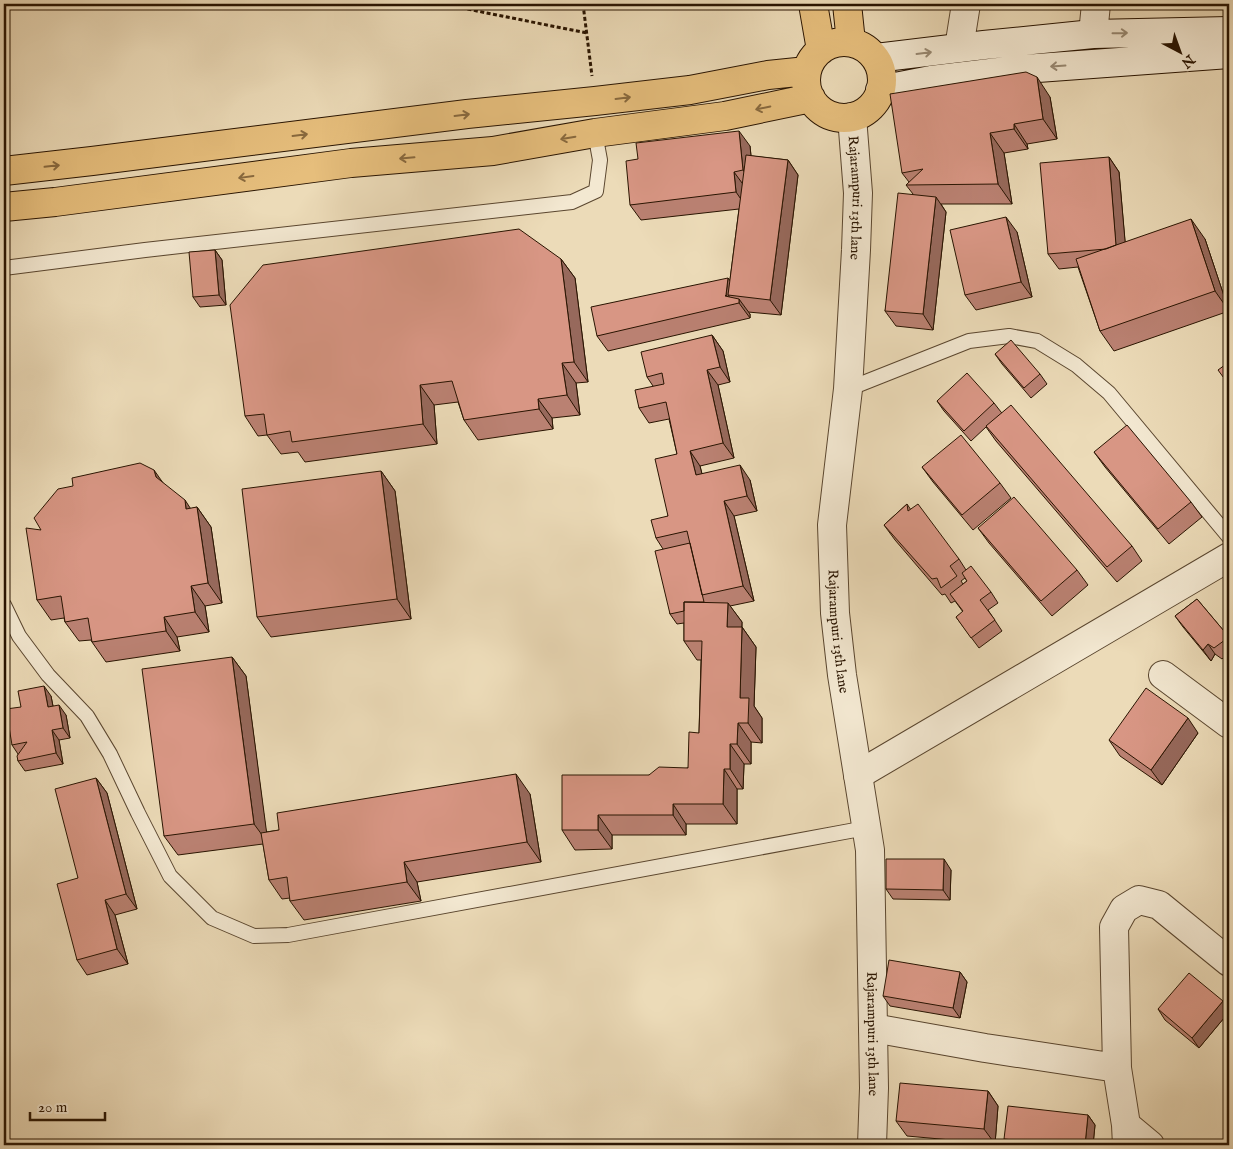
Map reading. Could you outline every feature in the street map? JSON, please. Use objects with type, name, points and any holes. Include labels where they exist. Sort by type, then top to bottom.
[{"type":"main road","points":[[4,171],[467,114],[690,90],[768,75],[814,60],[832,44],[842,42],[851,42],[869,51],[876,58],[880,68],[882,79],[880,90],[868,109],[861,114],[842,118],[825,113],[817,106],[807,90],[806,80],[814,60],[813,4]]},
{"type":"main road","points":[[847,4],[851,42]]},
{"type":"main road","points":[[4,207],[75,200],[351,163],[493,151],[595,133],[725,116],[811,98]]},
{"type":"street","points":[[959,48],[966,4]]},
{"type":"street","points":[[1093,34],[1096,4]]},
{"type":"street","points":[[876,58],[1093,34],[1229,30]]},
{"type":"street","points":[[880,90],[930,80],[1024,69],[1229,54]]},
{"type":"street","name":"Rajarampuri 13th lane","points":[[852,117],[858,193],[856,257],[848,390],[832,525],[834,612],[842,675],[870,850],[874,1088],[872,1145]]},
{"type":"street","points":[[858,775],[1229,557]]},
{"type":"street","points":[[1163,675],[1229,724]]},
{"type":"street","points":[[1150,1145],[1126,1135],[1117,1068],[1114,927],[1124,909],[1139,900],[1159,905],[1229,962]]},
{"type":"street","points":[[873,1028],[985,1048],[1117,1068]]},
{"type":"lane","points":[[4,268],[145,250],[572,202],[596,191],[600,160],[595,133]]},
{"type":"lane","points":[[848,390],[970,341],[1009,336],[1038,341],[1076,365],[1109,393],[1229,537]]},
{"type":"lane","points":[[4,605],[19,636],[48,675],[87,716],[110,754],[170,876],[212,918],[254,936],[288,936],[866,828]]},
{"type":"path","points":[[442,4],[587,33]]},
{"type":"path","points":[[583,4],[595,101]]},
{"type":"building","points":[[1026,72],[1037,77],[1043,119],[1014,124],[1014,129],[990,133],[998,184],[906,185],[923,169],[902,173],[890,94]]},
{"type":"building","points":[[739,131],[743,170],[734,172],[736,192],[630,205],[626,161],[638,159],[636,143]]},
{"type":"building","points":[[746,155],[788,160],[770,300],[728,295]]},
{"type":"building","points":[[1109,157],[1116,245],[1106,249],[1048,254],[1040,163]]},
{"type":"building","points":[[898,193],[936,197],[923,314],[885,311]]},
{"type":"building","points":[[1006,217],[1021,282],[965,295],[950,230]]},
{"type":"building","points":[[1191,219],[1215,291],[1100,331],[1076,259]]},
{"type":"building","points":[[519,229],[561,259],[574,362],[562,363],[567,395],[538,399],[539,409],[464,420],[452,381],[420,385],[423,424],[292,442],[290,431],[267,435],[264,414],[245,416],[230,305],[263,265]]},
{"type":"building","points":[[215,250],[219,295],[193,297],[189,252]]},
{"type":"building","points":[[728,278],[725,296],[739,299],[739,303],[597,336],[591,307]]},
{"type":"building","points":[[712,335],[720,367],[707,370],[723,443],[690,451],[696,475],[740,465],[747,496],[724,501],[743,586],[702,595],[687,531],[656,538],[651,520],[668,516],[655,459],[677,454],[666,402],[639,408],[635,390],[664,384],[662,373],[647,377],[641,352]]},
{"type":"building","points":[[1011,340],[1040,374],[1024,388],[995,354]]},
{"type":"building","points":[[1229,362],[1229,385],[1218,370]]},
{"type":"building","points":[[967,373],[994,403],[964,431],[937,401]]},
{"type":"building","points":[[1011,405],[1132,546],[1107,567],[986,426]]},
{"type":"building","points":[[1127,425],[1191,502],[1158,529],[1094,452]]},
{"type":"building","points":[[961,435],[1000,483],[962,515],[922,467]]},
{"type":"building","points":[[140,463],[154,470],[156,477],[185,500],[186,509],[197,507],[208,583],[191,586],[195,612],[164,617],[166,631],[92,642],[88,618],[65,622],[61,596],[37,600],[26,528],[41,530],[34,518],[58,489],[73,486],[72,478]]},
{"type":"building","points":[[381,471],[397,599],[257,617],[242,489]]},
{"type":"building","points":[[1014,497],[1077,570],[1041,601],[978,528]]},
{"type":"building","points":[[907,504],[908,511],[918,504],[959,559],[950,566],[957,576],[941,588],[937,578],[932,579],[884,525]]},
{"type":"building","points":[[690,543],[704,602],[684,602],[684,611],[670,614],[655,551]]},
{"type":"building","points":[[971,566],[991,592],[980,600],[995,620],[971,638],[956,617],[963,611],[950,594],[967,581],[962,573]]},
{"type":"building","points":[[1197,599],[1229,637],[1214,648],[1208,644],[1203,650],[1175,616]]},
{"type":"building","points":[[684,602],[728,603],[727,627],[742,627],[740,698],[749,698],[748,723],[738,723],[737,744],[730,744],[730,769],[724,769],[723,804],[673,804],[673,815],[598,815],[598,830],[562,830],[562,775],[649,775],[659,767],[688,768],[689,732],[699,733],[702,641],[684,641]]},
{"type":"building","points":[[232,657],[254,824],[164,836],[142,669]]},
{"type":"building","points":[[44,686],[48,707],[59,705],[63,728],[52,730],[56,753],[18,761],[17,756],[27,742],[12,745],[6,709],[21,707],[18,691]]},
{"type":"building","points":[[1146,688],[1188,718],[1151,770],[1109,740]]},
{"type":"building","points":[[516,774],[527,842],[404,862],[407,882],[290,901],[287,877],[269,880],[261,833],[279,830],[277,813]]},
{"type":"building","points":[[96,778],[126,894],[105,900],[117,949],[77,960],[57,884],[78,878],[55,789]]},
{"type":"building","points":[[886,859],[944,859],[943,890],[886,889]]},
{"type":"building","points":[[889,960],[960,972],[953,1008],[883,996]]},
{"type":"building","points":[[1189,973],[1223,1001],[1192,1038],[1158,1009]]},
{"type":"building","points":[[900,1083],[988,1091],[984,1129],[896,1121]]},
{"type":"building","points":[[1008,1106],[1088,1115],[1085,1145],[1061,1145],[1004,1139]]}]
